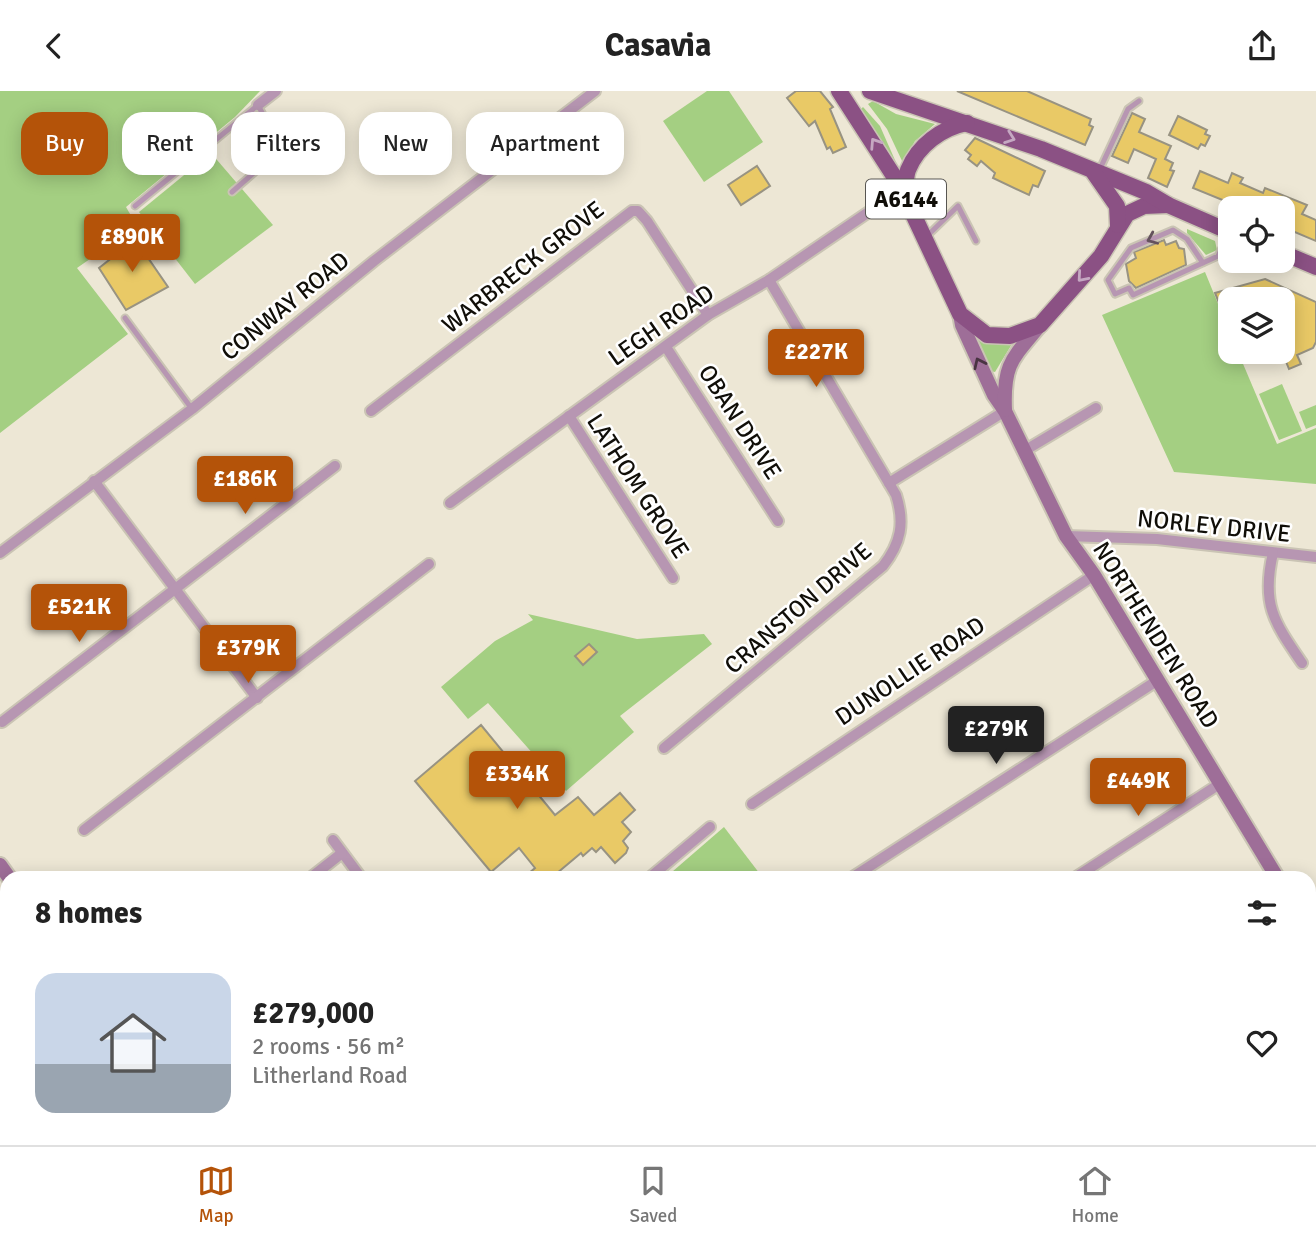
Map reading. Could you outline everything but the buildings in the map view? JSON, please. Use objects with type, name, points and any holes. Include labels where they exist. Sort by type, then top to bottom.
[{"type":"main road","name":"NORTHENDEN ROAD","points":[[839,91],[884,157],[903,194],[960,314],[962,325],[989,384],[1066,536],[1094,575],[1273,871]]},
{"type":"main road","points":[[873,92],[969,123],[1095,172],[1146,192],[1168,205],[1218,227]]},
{"type":"main road","name":"A6144","points":[[903,194],[908,170],[929,142],[951,127],[969,123]]},
{"type":"main road","points":[[1095,172],[1117,207],[1118,225]]},
{"type":"main road","points":[[1040,325],[1101,256],[1118,225],[1135,209],[1168,205]]},
{"type":"main road","points":[[1295,258],[1316,267]]},
{"type":"main road","name":"A6144","points":[[960,314],[986,335],[1010,336],[1040,325]]},
{"type":"main road","name":"NORTHENDEN ROAD","points":[[1005,411],[1004,380],[1009,365],[1040,325]]},
{"type":"street","points":[[258,105],[276,91]]},
{"type":"street","name":"CONWAY ROAD","points":[[0,553],[192,409],[374,261],[595,91]]},
{"type":"street","name":"LEGH ROAD","points":[[450,503],[708,315],[769,280],[903,194]]},
{"type":"street","name":"WARBRECK GROVE","points":[[371,411],[632,211],[638,211],[647,221],[708,315]]},
{"type":"street","name":"CRANSTON DRIVE","points":[[664,748],[883,566],[893,554],[903,521],[889,483],[769,280]]},
{"type":"street","name":"OBAN DRIVE","points":[[666,347],[778,521]]},
{"type":"street","points":[[1024,451],[1096,408]]},
{"type":"street","points":[[889,483],[1005,411]]},
{"type":"street","name":"LATHOM GROVE","points":[[569,416],[673,578]]},
{"type":"street","points":[[2,722],[335,466]]},
{"type":"street","points":[[94,481],[257,698]]},
{"type":"street","name":"NORLEY DRIVE","points":[[1066,536],[1157,539],[1316,557]]},
{"type":"street","points":[[1273,553],[1267,580],[1269,603],[1278,625],[1302,663]]},
{"type":"street","points":[[84,830],[429,564]]},
{"type":"street","name":"DUNOLLIE ROAD","points":[[752,804],[1094,575]]},
{"type":"street","points":[[862,871],[1158,680]]},
{"type":"street","points":[[1085,871],[1221,783]]},
{"type":"street","points":[[658,871],[710,827]]},
{"type":"street","points":[[333,840],[356,871]]},
{"type":"street","points":[[319,871],[342,853]]},
{"type":"lane","points":[[1095,172],[1128,109],[1139,101]]},
{"type":"lane","points":[[135,206],[258,105],[281,149],[232,192]]},
{"type":"lane","points":[[924,239],[958,206],[976,241]]},
{"type":"lane","points":[[1203,263],[1188,239],[1173,230],[1131,248],[1108,280],[1115,294],[1129,288],[1133,295],[1203,263],[1218,254]]},
{"type":"lane","points":[[125,318],[192,409]]},
{"type":"green space","points":[[0,91],[260,91],[240,112],[231,112],[231,120],[217,132],[217,112],[122,112],[122,175],[165,175],[126,207],[137,226],[77,268],[128,334],[0,433]]},
{"type":"green space","points":[[707,91],[729,91],[763,142],[704,182],[663,121]]},
{"type":"green space","points":[[873,101],[896,114],[935,124],[915,141],[903,163],[887,129],[868,104]]},
{"type":"green space","points":[[863,107],[880,126],[898,167],[861,109]]},
{"type":"green space","points":[[217,160],[273,225],[195,284],[139,212],[184,175],[217,175]]},
{"type":"green space","points":[[1187,229],[1215,241],[1217,250],[1206,255],[1187,233]]},
{"type":"green space","points":[[1205,272],[1218,304],[1218,364],[1243,364],[1277,444],[1316,428],[1316,484],[1174,472],[1102,315]]},
{"type":"green space","points":[[976,339],[1012,344],[995,372],[990,371]]},
{"type":"green space","points":[[1282,384],[1302,431],[1279,440],[1259,394]]},
{"type":"green space","points":[[1316,405],[1316,425],[1306,429],[1299,412]]},
{"type":"green space","points":[[528,614],[637,639],[704,634],[712,644],[620,716],[634,732],[566,791],[488,703],[468,719],[441,687],[495,641],[533,620]]},
{"type":"green space","points":[[724,827],[758,871],[673,871]]}]
